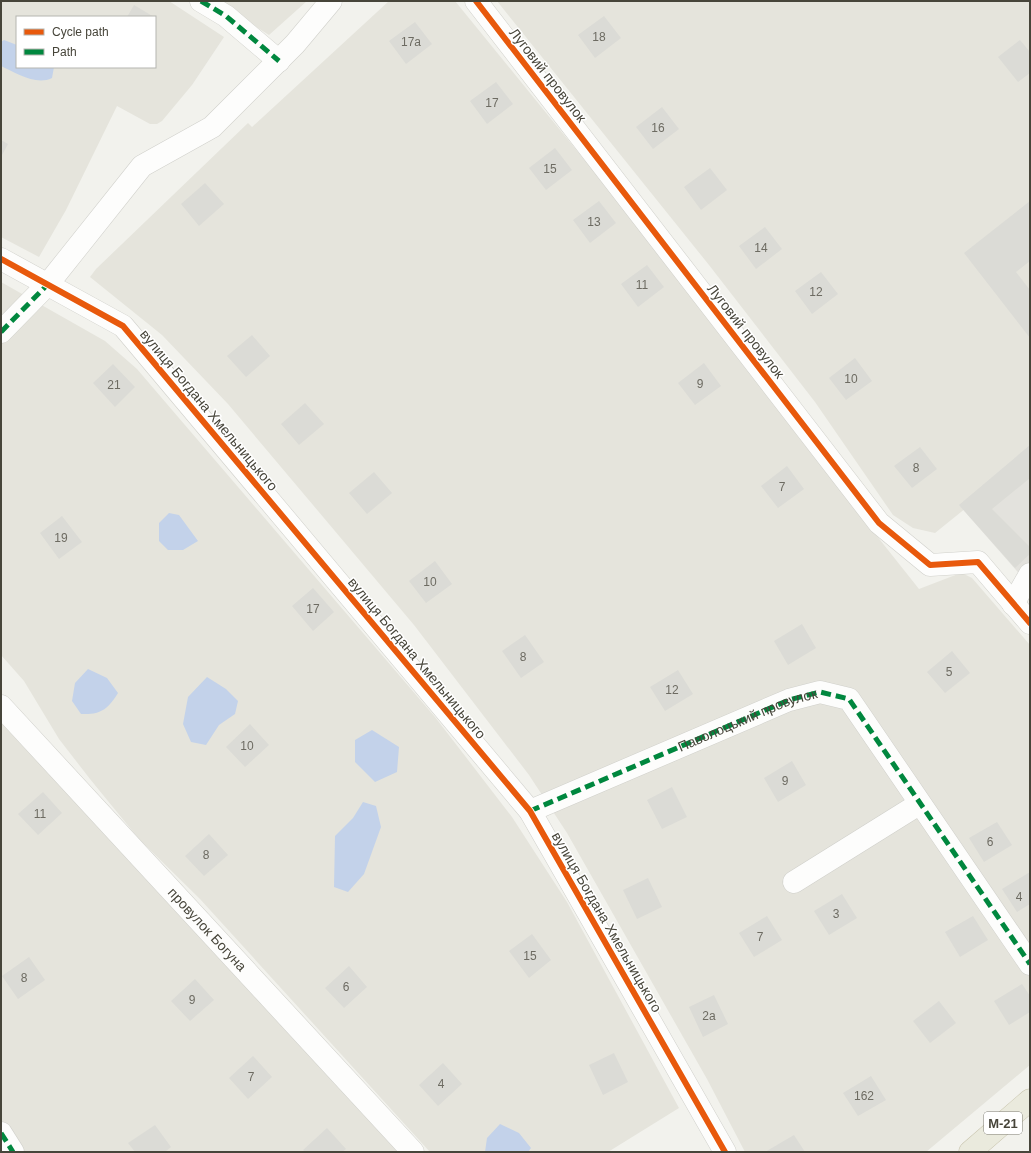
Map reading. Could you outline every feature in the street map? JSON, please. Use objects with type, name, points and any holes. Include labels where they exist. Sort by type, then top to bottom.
[{"type":"highway","name":"М-21","points":[[975,1150],[1030,1100]]},
{"type":"street","points":[[201,1],[226,16],[279,61]]},
{"type":"street","points":[[1,332],[48,284],[142,166],[212,127],[279,61],[331,1]]},
{"type":"street","name":"Луговий провулок","points":[[476,1],[879,523],[930,565],[978,562],[1030,623]]},
{"type":"street","name":"вулиця Богдана Хмельницького","points":[[1,259],[123,326],[530,811],[725,1152]]},
{"type":"street","points":[[1013,604],[1030,574]]},
{"type":"street","name":"Паволоцький провулок","points":[[530,811],[789,700],[820,692],[849,699],[1030,964]]},
{"type":"street","name":"провулок Богуна","points":[[1,706],[413,1152]]},
{"type":"street","points":[[794,882],[920,804]]},
{"type":"street","points":[[1,1133],[14,1152]]},
{"type":"shaded area","points":[[1,1],[169,1],[224,37],[192,85],[162,121],[157,124],[150,124],[117,106],[66,210],[39,257],[1,237]]},
{"type":"shaded area","points":[[216,1],[307,1],[269,35]]},
{"type":"shaded area","points":[[389,1],[455,1],[639,227],[803,443],[919,589],[958,574],[964,574],[972,578],[1030,645],[1030,1065],[926,1152],[745,1152],[707,1079],[567,833],[529,775],[414,625],[228,404],[162,335],[90,277],[96,269],[248,123],[252,127]]},
{"type":"shaded area","points":[[497,1],[1030,1],[1030,582],[966,508],[935,533],[913,528],[893,515],[815,402],[709,265]]},
{"type":"shaded area","points":[[1,282],[105,341],[137,369],[435,717],[512,817],[567,902],[679,1108],[608,1152],[430,1152],[200,899],[139,839],[59,739],[24,681],[1,655]]},
{"type":"shaded area","points":[[1030,445],[1030,586],[959,505]]},
{"type":"shaded area","points":[[1,713],[402,1152],[1,1152]]},
{"type":"water","points":[[4,40],[16,45],[16,68],[54,68],[52,78],[46,80],[33,80],[1,66],[1,42]]},
{"type":"water","points":[[169,513],[179,515],[198,541],[183,550],[168,550],[159,541],[159,523]]},
{"type":"water","points":[[88,669],[107,678],[118,693],[111,703],[103,710],[94,713],[81,714],[72,701],[75,683]]},
{"type":"water","points":[[207,677],[226,689],[238,701],[235,714],[219,725],[206,745],[191,742],[183,724],[188,697]]},
{"type":"water","points":[[372,730],[399,747],[397,772],[375,782],[355,762],[355,740]]},
{"type":"water","points":[[363,802],[376,806],[381,827],[364,874],[348,892],[334,887],[335,836],[353,818]]},
{"type":"water","points":[[500,1124],[519,1133],[531,1148],[528,1152],[485,1152],[487,1138]]},
{"type":"building","points":[[134,5],[152,16],[128,16]]},
{"type":"building","points":[[604,16],[621,38],[595,58],[578,35]]},
{"type":"building","points":[[415,22],[432,44],[406,64],[389,41]]},
{"type":"building","points":[[1020,40],[1030,52],[1030,73],[1018,82],[998,57]]},
{"type":"building","points":[[496,82],[513,104],[487,124],[470,101]]},
{"type":"building","points":[[662,107],[679,129],[653,149],[636,127]]},
{"type":"building","points":[[1,140],[8,144],[1,157]]},
{"type":"building","points":[[555,148],[572,170],[546,190],[529,168]]},
{"type":"building","points":[[710,168],[727,190],[701,210],[684,187]]},
{"type":"building","points":[[205,183],[224,204],[199,226],[181,204]]},
{"type":"building","points":[[599,201],[616,223],[590,243],[573,220]]},
{"type":"building","points":[[1030,201],[1030,261],[1016,272],[1030,290],[1030,338],[964,253]]},
{"type":"building","points":[[765,227],[782,249],[756,269],[739,246]]},
{"type":"building","points":[[647,265],[664,287],[638,307],[621,284]]},
{"type":"building","points":[[821,272],[838,294],[812,314],[795,291]]},
{"type":"building","points":[[252,335],[270,356],[246,377],[227,356]]},
{"type":"building","points":[[855,358],[872,381],[846,400],[829,378]]},
{"type":"building","points":[[704,363],[721,386],[695,405],[678,383]]},
{"type":"building","points":[[113,364],[135,387],[115,407],[93,383]]},
{"type":"building","points":[[305,403],[324,424],[299,445],[281,424]]},
{"type":"building","points":[[1030,445],[1030,478],[992,509],[1030,547],[1030,554],[1015,568],[959,505]]},
{"type":"building","points":[[920,447],[937,469],[912,488],[894,466]]},
{"type":"building","points":[[787,466],[804,489],[778,508],[761,486]]},
{"type":"building","points":[[374,472],[392,493],[367,514],[349,493]]},
{"type":"building","points":[[62,516],[82,542],[59,559],[40,533]]},
{"type":"building","points":[[435,561],[452,584],[426,603],[409,581]]},
{"type":"building","points":[[313,588],[334,612],[313,631],[292,606]]},
{"type":"building","points":[[802,624],[816,648],[788,665],[774,641]]},
{"type":"building","points":[[525,635],[544,662],[521,678],[502,651]]},
{"type":"building","points":[[952,651],[970,673],[945,693],[927,672]]},
{"type":"building","points":[[678,670],[693,694],[665,711],[650,687]]},
{"type":"building","points":[[250,724],[269,745],[245,767],[226,747]]},
{"type":"building","points":[[792,761],[806,785],[778,802],[764,778]]},
{"type":"building","points":[[672,787],[687,817],[662,829],[647,800]]},
{"type":"building","points":[[43,792],[62,813],[38,835],[18,814]]},
{"type":"building","points":[[997,822],[1012,845],[984,862],[969,838]]},
{"type":"building","points":[[209,834],[228,855],[204,876],[185,856]]},
{"type":"building","points":[[1030,872],[1030,904],[1017,912],[1002,889]]},
{"type":"building","points":[[648,878],[662,907],[637,919],[623,890]]},
{"type":"building","points":[[842,894],[857,918],[829,935],[814,911]]},
{"type":"building","points":[[767,916],[782,940],[754,957],[739,933]]},
{"type":"building","points":[[973,916],[988,940],[960,957],[945,932]]},
{"type":"building","points":[[532,934],[551,960],[529,978],[509,951]]},
{"type":"building","points":[[29,957],[45,980],[18,999],[2,976]]},
{"type":"building","points":[[349,966],[367,987],[344,1008],[325,988]]},
{"type":"building","points":[[195,979],[214,1000],[190,1021],[171,1001]]},
{"type":"building","points":[[1022,984],[1030,996],[1030,1012],[1009,1025],[994,1001]]},
{"type":"building","points":[[714,995],[728,1024],[703,1037],[689,1007]]},
{"type":"building","points":[[939,1001],[956,1023],[930,1043],[913,1021]]},
{"type":"building","points":[[614,1053],[628,1082],[603,1095],[589,1065]]},
{"type":"building","points":[[253,1056],[272,1077],[248,1099],[229,1078]]},
{"type":"building","points":[[443,1063],[462,1084],[438,1106],[419,1085]]},
{"type":"building","points":[[871,1076],[886,1100],[858,1116],[843,1093]]},
{"type":"building","points":[[155,1125],[171,1147],[165,1152],[135,1152],[128,1143]]},
{"type":"building","points":[[327,1128],[346,1149],[342,1152],[305,1152],[303,1150]]},
{"type":"building","points":[[794,1135],[805,1152],[765,1152]]},
{"type":"marked path","points":[[201,1],[226,16],[279,61]]},
{"type":"marked path","points":[[1,332],[48,284]]},
{"type":"marked path","points":[[530,811],[789,700],[820,692],[849,699],[1030,964]]},
{"type":"marked path","points":[[1,1133],[13,1152]]},
{"type":"cycle path","points":[[476,1],[879,523],[930,565],[978,562],[1030,623]]},
{"type":"cycle path","points":[[1,259],[123,326],[530,811],[725,1152]]}]
